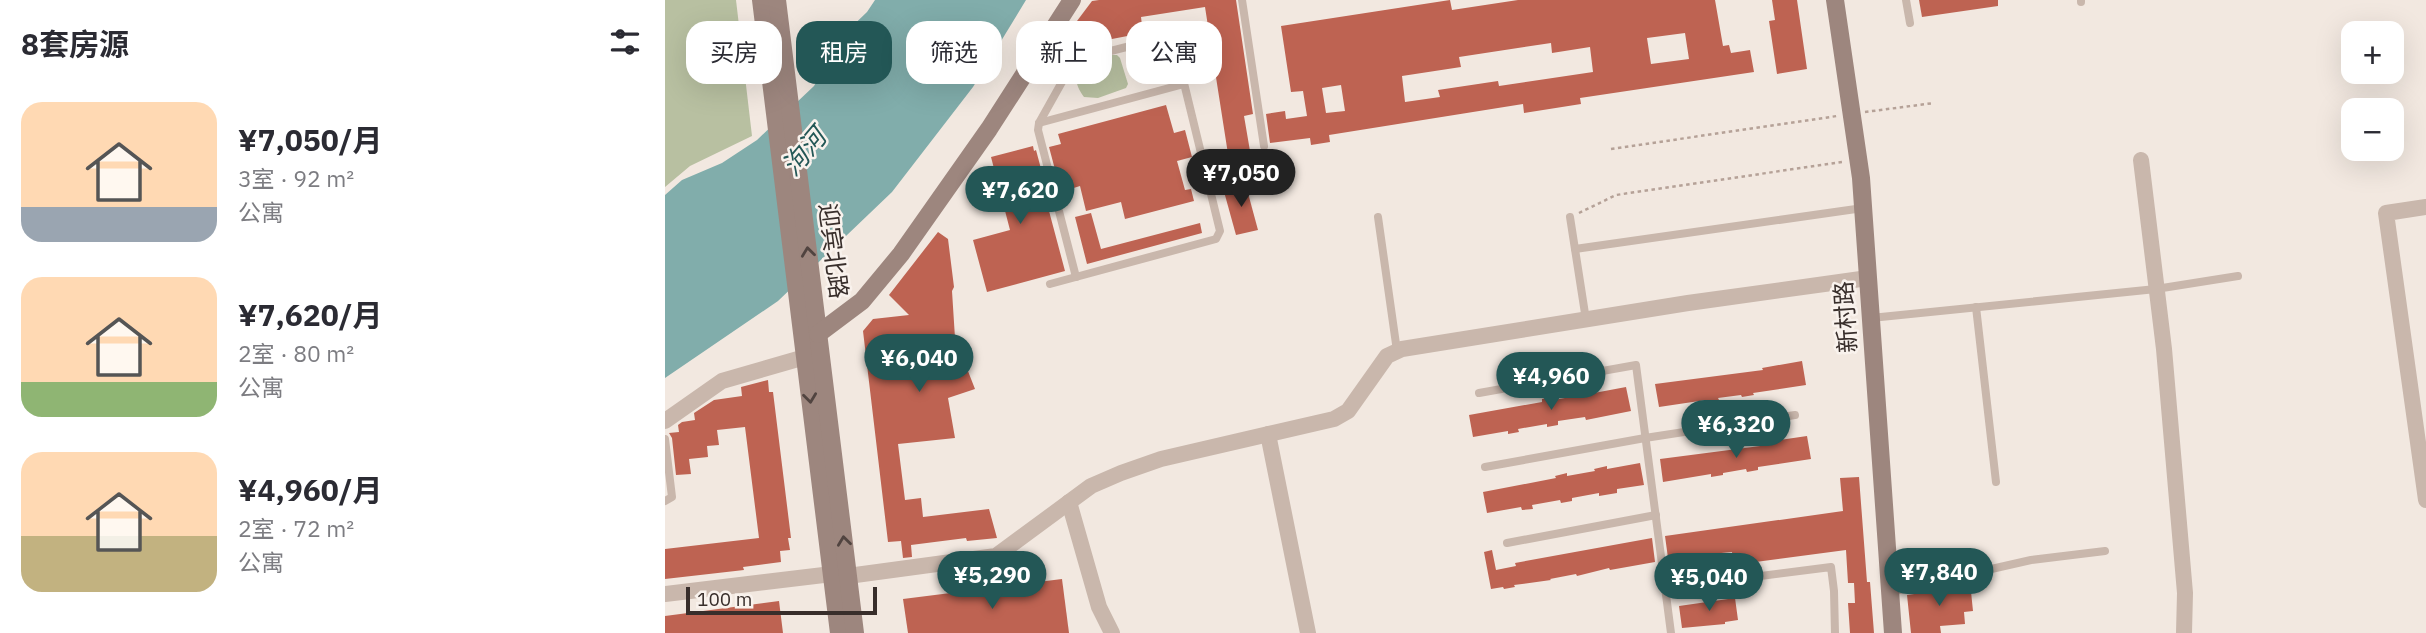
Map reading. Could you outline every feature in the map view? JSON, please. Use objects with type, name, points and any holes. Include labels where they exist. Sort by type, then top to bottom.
[{"type":"main road","name":"迎宾北路","points":[[761,0],[773,96],[812,328],[805,357],[840,575],[855,633]]},
{"type":"main road","name":"迎宾北路","points":[[777,0],[840,575],[839,633]]},
{"type":"main road","points":[[1059,21],[1072,0]]},
{"type":"main road","name":"新村路","points":[[1835,0],[1864,208],[1893,633]]},
{"type":"main road","points":[[812,328],[862,301],[901,254],[968,161],[1018,84]]},
{"type":"street","points":[[2141,160],[2185,593],[2184,633]]},
{"type":"street","points":[[2426,207],[2386,213],[2426,500]]},
{"type":"street","points":[[665,594],[996,556],[1091,486],[1161,458],[1342,416],[1387,355],[1397,351],[1868,278]]},
{"type":"street","points":[[665,421],[722,381],[805,357]]},
{"type":"street","points":[[1268,434],[1308,633]]},
{"type":"street","points":[[1069,502],[1099,607],[1112,633]]},
{"type":"lane","points":[[1242,0],[1264,146]]},
{"type":"lane","points":[[1906,0],[1910,23]]},
{"type":"lane","points":[[1061,84],[1039,123],[1038,130],[1076,277]]},
{"type":"lane","points":[[1039,123],[1184,84],[1220,231],[1216,239],[1050,284]]},
{"type":"lane","points":[[1575,250],[1864,208]]},
{"type":"lane","points":[[1378,217],[1397,351]]},
{"type":"lane","points":[[1570,217],[1586,320]]},
{"type":"lane","points":[[1871,318],[2156,289],[2238,276]]},
{"type":"lane","points":[[1976,307],[1996,482]]},
{"type":"lane","points":[[1479,393],[1636,365],[1671,633]]},
{"type":"lane","points":[[1485,467],[1645,438],[1795,415]]},
{"type":"lane","points":[[665,439],[672,497],[665,501]]},
{"type":"lane","points":[[1507,543],[1656,515]]},
{"type":"lane","points":[[1890,592],[2031,560],[2105,551]]},
{"type":"lane","points":[[1745,578],[1831,567],[1835,633]]},
{"type":"path","points":[[1611,149],[1934,103]]},
{"type":"path","points":[[1570,217],[1616,195],[1859,160]]},
{"type":"green space","points":[[665,0],[736,0],[738,21],[686,21],[686,84],[746,84],[752,136],[690,166],[665,187]]},
{"type":"green space","points":[[1112,55],[1120,58],[1128,84],[1126,88],[1098,98],[1084,97],[1077,84],[1112,84]]},
{"type":"water","name":"泃河","points":[[875,0],[1026,0],[1002,39],[1002,21],[906,21],[906,84],[975,84],[973,87],[892,192],[778,301],[665,378],[665,195],[682,180],[722,163],[757,140],[815,84],[892,84],[892,21],[858,21]]},
{"type":"building","points":[[1236,0],[1253,114],[1244,116],[1250,151],[1228,154],[1217,84],[1222,84],[1222,21],[1207,21],[1205,7],[1141,17],[1142,21],[1126,21],[1126,36],[1112,39],[1112,21],[1077,21],[1092,1]]},
{"type":"building","points":[[1450,0],[1452,10],[1518,0],[1715,0],[1723,46],[1729,45],[1731,53],[1750,50],[1754,72],[1580,98],[1581,104],[1524,113],[1523,104],[1329,135],[1330,142],[1311,145],[1310,138],[1270,143],[1266,114],[1285,111],[1286,119],[1307,116],[1303,91],[1291,92],[1281,26]],"holes":[[[1685,33],[1689,59],[1651,64],[1647,38]],[[1551,43],[1552,53],[1590,47],[1593,72],[1499,86],[1498,81],[1438,90],[1440,97],[1405,102],[1402,76],[1461,67],[1459,57]],[[1341,85],[1345,111],[1326,113],[1322,88]]]},
{"type":"building","points":[[1772,0],[1797,0],[1807,69],[1777,74],[1769,21],[1775,20]]},
{"type":"building","points":[[1919,0],[1998,0],[1998,6],[1922,17]]},
{"type":"building","points":[[1166,105],[1174,133],[1185,130],[1192,157],[1177,161],[1185,190],[1191,189],[1194,201],[1125,219],[1121,202],[1086,211],[1080,186],[1061,192],[1049,147],[1061,144],[1058,134]]},
{"type":"building","points":[[1033,146],[1048,195],[1045,196],[1065,271],[987,292],[973,240],[1010,230],[991,157]]},
{"type":"building","points":[[1245,182],[1258,230],[1236,235],[1223,188]]},
{"type":"building","points":[[1091,213],[1101,249],[1200,223],[1202,233],[1087,264],[1075,217]]},
{"type":"building","points":[[938,232],[948,239],[954,287],[955,338],[975,389],[948,398],[955,438],[898,444],[905,500],[921,498],[923,517],[989,509],[997,538],[967,541],[966,538],[911,545],[912,557],[903,558],[901,541],[888,542],[863,331],[873,319],[909,315],[889,295]]},
{"type":"building","points":[[1802,361],[1806,385],[1742,397],[1741,395],[1659,407],[1655,384],[1763,370],[1762,368]]},
{"type":"building","points":[[768,380],[769,392],[773,392],[791,538],[788,538],[790,550],[780,551],[781,562],[743,567],[744,570],[665,579],[665,549],[759,538],[745,427],[717,430],[719,445],[707,446],[708,457],[689,459],[691,474],[676,475],[672,438],[669,433],[679,432],[678,425],[695,420],[694,413],[714,400],[742,396],[741,387]]},
{"type":"building","points":[[1626,387],[1631,411],[1586,420],[1585,417],[1558,421],[1558,425],[1518,429],[1519,432],[1508,434],[1508,431],[1473,437],[1469,415],[1542,402],[1542,399],[1553,397],[1554,400],[1581,395],[1581,392],[1593,390],[1594,393]]},
{"type":"building","points":[[1807,436],[1811,459],[1758,467],[1758,470],[1747,472],[1746,469],[1711,477],[1711,474],[1663,482],[1660,459],[1768,445],[1767,442]]},
{"type":"building","points":[[1640,463],[1644,485],[1617,489],[1617,493],[1572,498],[1572,501],[1561,503],[1560,500],[1532,505],[1533,509],[1522,510],[1521,507],[1487,513],[1483,492],[1556,478],[1555,476],[1567,473],[1567,476],[1607,466],[1607,469]]},
{"type":"building","points":[[1859,477],[1874,633],[1850,633],[1848,603],[1855,603],[1854,583],[1848,583],[1846,550],[1733,565],[1732,552],[1668,558],[1665,536],[1843,511],[1840,478]]},
{"type":"building","points":[[1652,538],[1655,562],[1610,570],[1609,568],[1504,589],[1491,589],[1484,552],[1492,550],[1496,570],[1516,566],[1515,563]]},
{"type":"building","points":[[1062,579],[1069,633],[908,633],[903,599]]},
{"type":"building","points":[[1970,582],[1973,611],[1964,612],[1965,624],[1940,626],[1941,633],[1911,633],[1907,595]]},
{"type":"building","points":[[1735,598],[1738,620],[1725,624],[1682,628],[1679,606]]},
{"type":"building","points":[[779,601],[783,633],[665,633],[665,616]]}]
